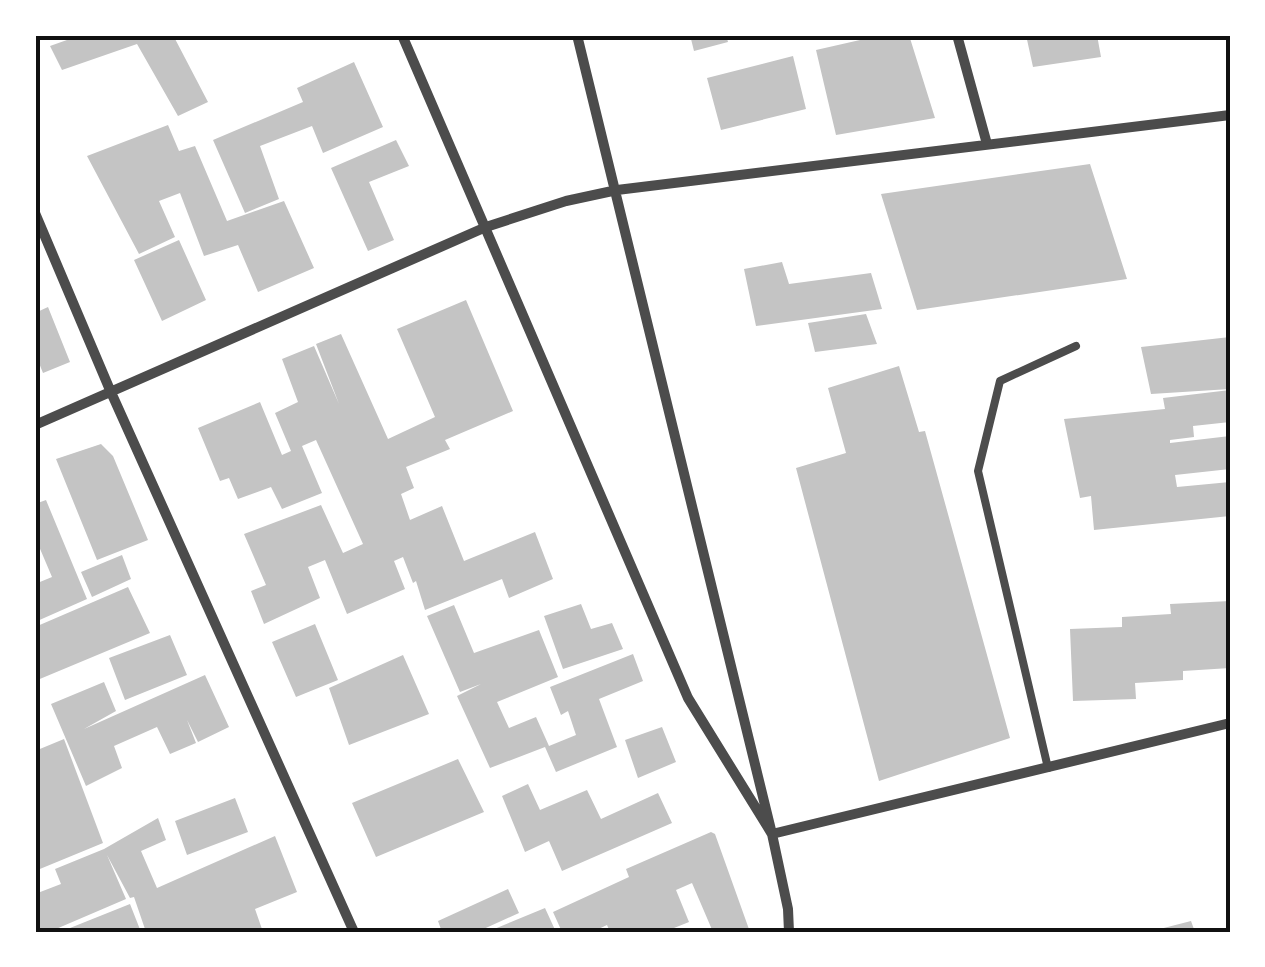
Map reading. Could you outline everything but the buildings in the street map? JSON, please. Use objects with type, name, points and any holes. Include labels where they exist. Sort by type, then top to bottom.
[{"type":"street","points":[[402,35],[688,698],[772,834]]},
{"type":"street","points":[[577,35],[772,834],[789,932]]},
{"type":"street","points":[[957,35],[987,144]]},
{"type":"street","points":[[35,425],[486,227],[566,201],[617,190],[1230,115]]},
{"type":"street","points":[[35,214],[354,932]]},
{"type":"street","points":[[772,834],[1230,723]]},
{"type":"lane","points":[[1048,768],[978,471],[1000,381],[1076,346]]}]
